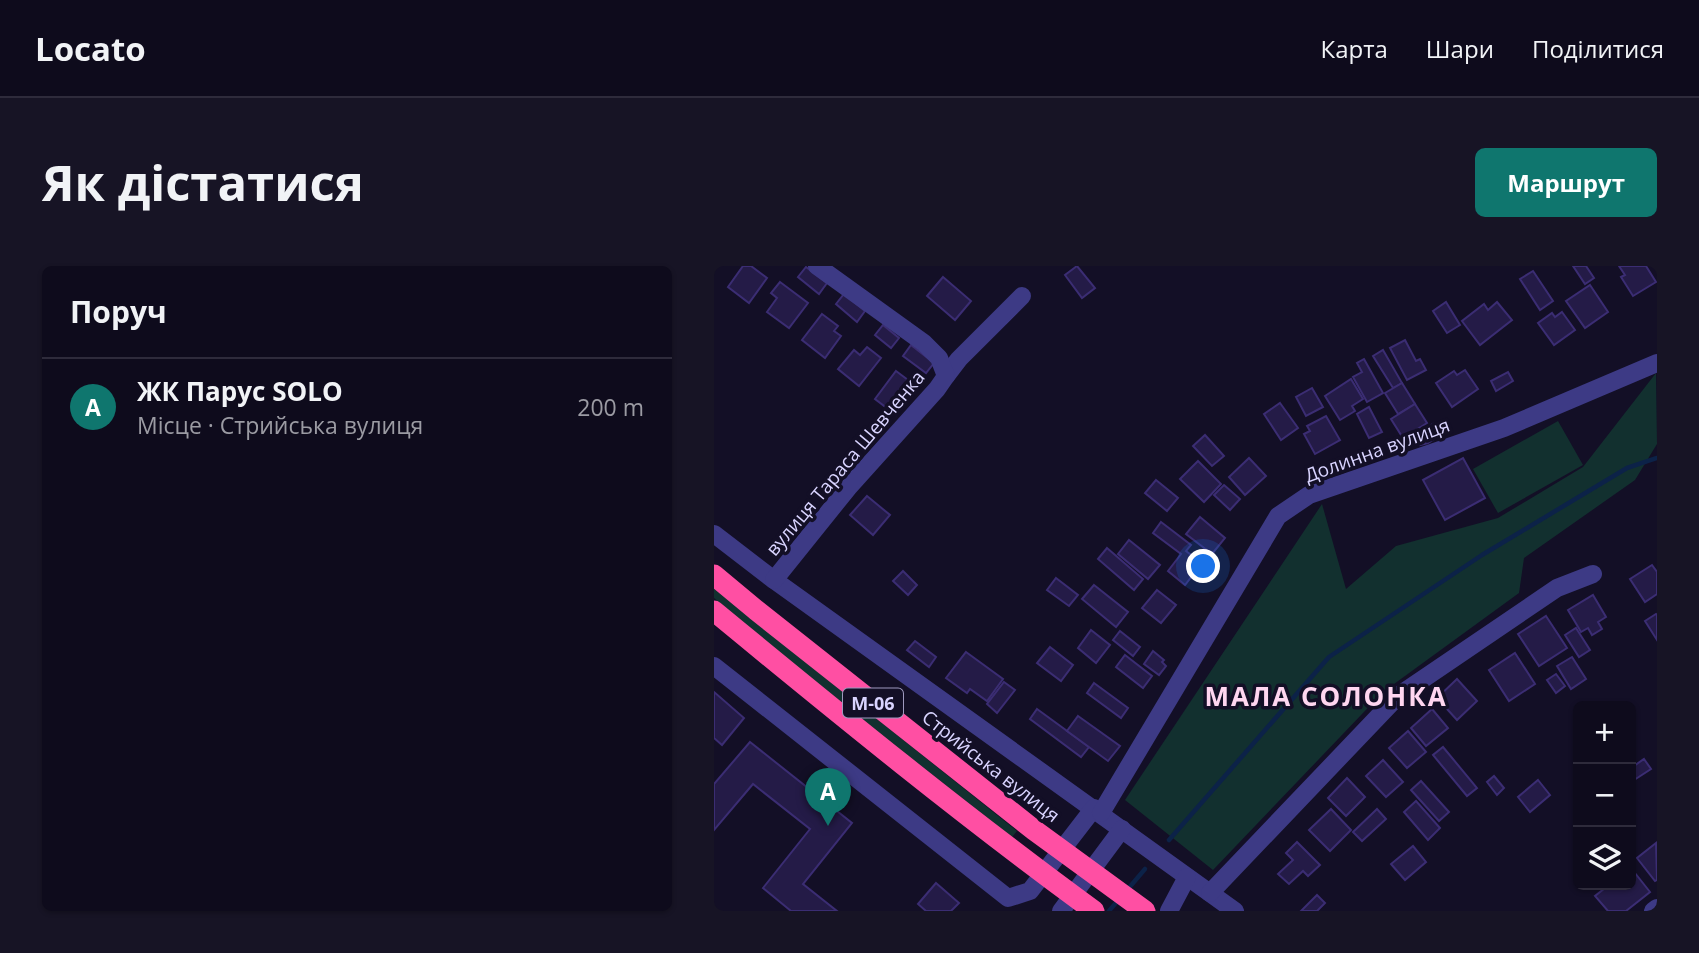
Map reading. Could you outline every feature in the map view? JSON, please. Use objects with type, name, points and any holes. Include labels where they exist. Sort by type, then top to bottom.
[{"type":"highway","name":"Стрийська вулиця","points":[[714,575],[1034,830],[1145,911]]},
{"type":"highway","name":"М-06","points":[[714,611],[1016,854],[1094,911]]},
{"type":"street","name":"вулиця Тараса Шевченка","points":[[774,580],[848,488],[946,376],[939,358],[924,342],[817,266]]},
{"type":"street","points":[[946,376],[959,359],[1022,296]]},
{"type":"street","name":"Долинна вулиця","points":[[714,666],[1008,898],[1030,891],[1097,811],[1278,516],[1309,495],[1504,428],[1657,363]]},
{"type":"street","points":[[714,534],[1235,911]]},
{"type":"street","points":[[1210,893],[1398,696],[1556,588],[1593,574]]},
{"type":"street","points":[[1061,911],[1122,829]]},
{"type":"street","points":[[1169,911],[1187,877]]},
{"type":"green space","points":[[1656,373],[1657,444],[1635,480],[1524,558],[1519,593],[1383,692],[1213,870],[1125,800],[1322,504],[1346,589],[1396,546],[1498,518],[1583,467]]},
{"type":"green space","points":[[1558,421],[1583,465],[1498,513],[1473,469]]},
{"type":"green space","points":[[714,586],[1017,831],[1012,837],[827,692],[714,598]]},
{"type":"building","points":[[743,266],[751,266],[767,278],[749,303],[728,287]]},
{"type":"building","points":[[1077,266],[1095,288],[1082,298],[1065,275]]},
{"type":"building","points":[[1573,266],[1586,266],[1594,278],[1585,284]]},
{"type":"building","points":[[1619,266],[1646,266],[1656,282],[1633,296],[1621,277],[1625,275]]},
{"type":"building","points":[[806,267],[827,283],[819,294],[798,277]]},
{"type":"building","points":[[1533,271],[1553,301],[1540,310],[1520,279]]},
{"type":"building","points":[[943,277],[971,301],[955,320],[927,296]]},
{"type":"building","points":[[780,282],[808,303],[789,328],[767,312],[777,298],[771,293]]},
{"type":"building","points":[[1590,285],[1608,312],[1585,328],[1566,301]]},
{"type":"building","points":[[844,294],[865,311],[857,322],[836,304]]},
{"type":"building","points":[[1446,302],[1460,325],[1447,333],[1433,311]]},
{"type":"building","points":[[1497,302],[1512,320],[1480,345],[1462,321],[1484,304],[1488,310]]},
{"type":"building","points":[[1562,312],[1575,330],[1554,345],[1538,323],[1552,313],[1555,317]]},
{"type":"building","points":[[822,314],[838,326],[834,331],[841,336],[825,358],[802,340]]},
{"type":"building","points":[[883,325],[899,338],[891,348],[875,335]]},
{"type":"building","points":[[1405,340],[1416,361],[1420,359],[1426,370],[1407,380],[1390,348]]},
{"type":"building","points":[[911,345],[934,363],[926,373],[903,356]]},
{"type":"building","points":[[867,347],[881,358],[859,386],[838,369],[854,350],[860,355]]},
{"type":"building","points":[[1383,350],[1402,383],[1393,388],[1373,356]]},
{"type":"building","points":[[1364,359],[1383,393],[1367,402],[1353,377],[1362,372],[1357,363]]},
{"type":"building","points":[[1465,370],[1478,389],[1452,407],[1436,383],[1454,371],[1457,375]]},
{"type":"building","points":[[896,371],[912,383],[907,391],[912,394],[896,415],[875,399]]},
{"type":"building","points":[[1508,372],[1513,381],[1496,391],[1491,381]]},
{"type":"building","points":[[1351,379],[1363,399],[1352,406],[1355,411],[1340,420],[1325,396]]},
{"type":"building","points":[[1402,383],[1415,404],[1398,414],[1385,393]]},
{"type":"building","points":[[1312,388],[1323,407],[1306,416],[1296,397]]},
{"type":"building","points":[[1280,403],[1298,428],[1281,440],[1264,414]]},
{"type":"building","points":[[1415,404],[1427,423],[1403,438],[1391,419]]},
{"type":"building","points":[[1369,407],[1382,432],[1369,438],[1357,414]]},
{"type":"building","points":[[1326,416],[1340,440],[1315,454],[1304,434],[1310,431],[1307,426]]},
{"type":"building","points":[[1433,424],[1440,435],[1420,445],[1414,436]]},
{"type":"building","points":[[1205,435],[1224,456],[1212,466],[1193,446]]},
{"type":"building","points":[[1249,458],[1266,476],[1245,495],[1229,477]]},
{"type":"building","points":[[1463,458],[1485,498],[1445,520],[1423,480]]},
{"type":"building","points":[[1198,461],[1221,484],[1204,502],[1180,479]]},
{"type":"building","points":[[1156,480],[1178,498],[1167,511],[1145,493]]},
{"type":"building","points":[[1224,485],[1240,499],[1230,510],[1214,495]]},
{"type":"building","points":[[867,496],[890,515],[873,535],[850,515]]},
{"type":"building","points":[[1200,517],[1225,538],[1212,554],[1186,534]]},
{"type":"building","points":[[1161,522],[1191,545],[1186,551],[1202,563],[1185,585],[1168,571],[1181,554],[1153,533]]},
{"type":"building","points":[[1129,540],[1160,565],[1148,579],[1118,554]]},
{"type":"building","points":[[1107,548],[1143,579],[1134,590],[1098,559]]},
{"type":"building","points":[[1652,565],[1657,572],[1657,594],[1645,602],[1630,579]]},
{"type":"building","points":[[903,571],[917,585],[908,595],[893,581]]},
{"type":"building","points":[[1056,578],[1078,595],[1069,606],[1047,590]]},
{"type":"building","points":[[1094,585],[1128,612],[1116,627],[1082,599]]},
{"type":"building","points":[[1157,590],[1176,605],[1161,623],[1142,608]]},
{"type":"building","points":[[1593,595],[1606,617],[1598,622],[1602,629],[1592,635],[1588,628],[1581,632],[1568,610]]},
{"type":"building","points":[[1657,615],[1657,640],[1645,621]]},
{"type":"building","points":[[1546,616],[1567,648],[1539,666],[1518,634]]},
{"type":"building","points":[[1576,628],[1590,650],[1579,657],[1565,635]]},
{"type":"building","points":[[1091,630],[1110,645],[1096,663],[1078,648]]},
{"type":"building","points":[[1120,631],[1140,647],[1133,656],[1113,640]]},
{"type":"building","points":[[915,641],[936,657],[929,667],[907,650]]},
{"type":"building","points":[[1050,647],[1073,665],[1061,681],[1037,663]]},
{"type":"building","points":[[1153,651],[1164,660],[1162,662],[1166,666],[1159,675],[1144,664]]},
{"type":"building","points":[[966,652],[1003,679],[987,701],[970,689],[967,693],[946,678]]},
{"type":"building","points":[[1515,653],[1535,684],[1509,701],[1489,670]]},
{"type":"building","points":[[1125,655],[1152,676],[1143,688],[1116,667]]},
{"type":"building","points":[[1572,657],[1586,679],[1571,689],[1557,666]]},
{"type":"building","points":[[1556,674],[1565,686],[1556,693],[1547,680]]},
{"type":"building","points":[[1457,679],[1477,701],[1457,720],[1437,698]]},
{"type":"building","points":[[1004,682],[1015,690],[997,713],[987,704]]},
{"type":"building","points":[[1094,683],[1128,708],[1121,718],[1087,693]]},
{"type":"building","points":[[714,692],[744,718],[722,745],[714,738]]},
{"type":"building","points":[[1037,709],[1089,747],[1081,757],[1030,719]]},
{"type":"building","points":[[1432,709],[1448,728],[1426,746],[1411,728]]},
{"type":"building","points":[[1078,716],[1120,746],[1108,761],[1067,731]]},
{"type":"building","points":[[1408,731],[1426,752],[1407,768],[1389,748]]},
{"type":"building","points":[[750,742],[852,823],[803,884],[837,911],[791,911],[763,888],[810,829],[753,784],[714,830],[714,784]]},
{"type":"building","points":[[1443,747],[1477,788],[1467,796],[1433,755]]},
{"type":"building","points":[[1644,759],[1651,769],[1636,779],[1636,765]]},
{"type":"building","points":[[1383,760],[1403,782],[1386,797],[1366,776]]},
{"type":"building","points":[[1494,776],[1504,788],[1497,795],[1487,782]]},
{"type":"building","points":[[1347,778],[1365,797],[1346,816],[1328,798]]},
{"type":"building","points":[[1538,780],[1550,795],[1530,812],[1518,797]]},
{"type":"building","points":[[1421,781],[1449,812],[1439,821],[1411,790]]},
{"type":"building","points":[[1416,801],[1440,828],[1428,840],[1404,812]]},
{"type":"building","points":[[1331,809],[1351,830],[1330,851],[1309,830]]},
{"type":"building","points":[[1377,809],[1386,819],[1362,841],[1353,832]]},
{"type":"building","points":[[1297,842],[1320,865],[1308,876],[1303,871],[1289,884],[1278,874],[1293,860],[1286,853]]},
{"type":"building","points":[[1656,843],[1657,880],[1655,881],[1637,858]]},
{"type":"building","points":[[1413,846],[1426,862],[1405,880],[1391,864]]},
{"type":"building","points":[[1636,874],[1650,892],[1626,911],[1608,911],[1595,896],[1603,890],[1636,890]]},
{"type":"building","points":[[936,883],[959,903],[951,911],[926,911],[918,904]]},
{"type":"building","points":[[1317,895],[1325,903],[1317,911],[1301,911]]},
{"type":"waterway","points":[[1169,840],[1329,657],[1482,555],[1627,468],[1657,458]]},
{"type":"waterway","points":[[1128,889],[1145,869]]},
{"type":"waterway","points":[[1109,911],[1120,898]]},
{"type":"place","name":"ЖК Парус SOLO","points":[[828,826]]},
{"type":"district","name":"МАЛА СОЛОНКА","points":[[1326,696]]}]
